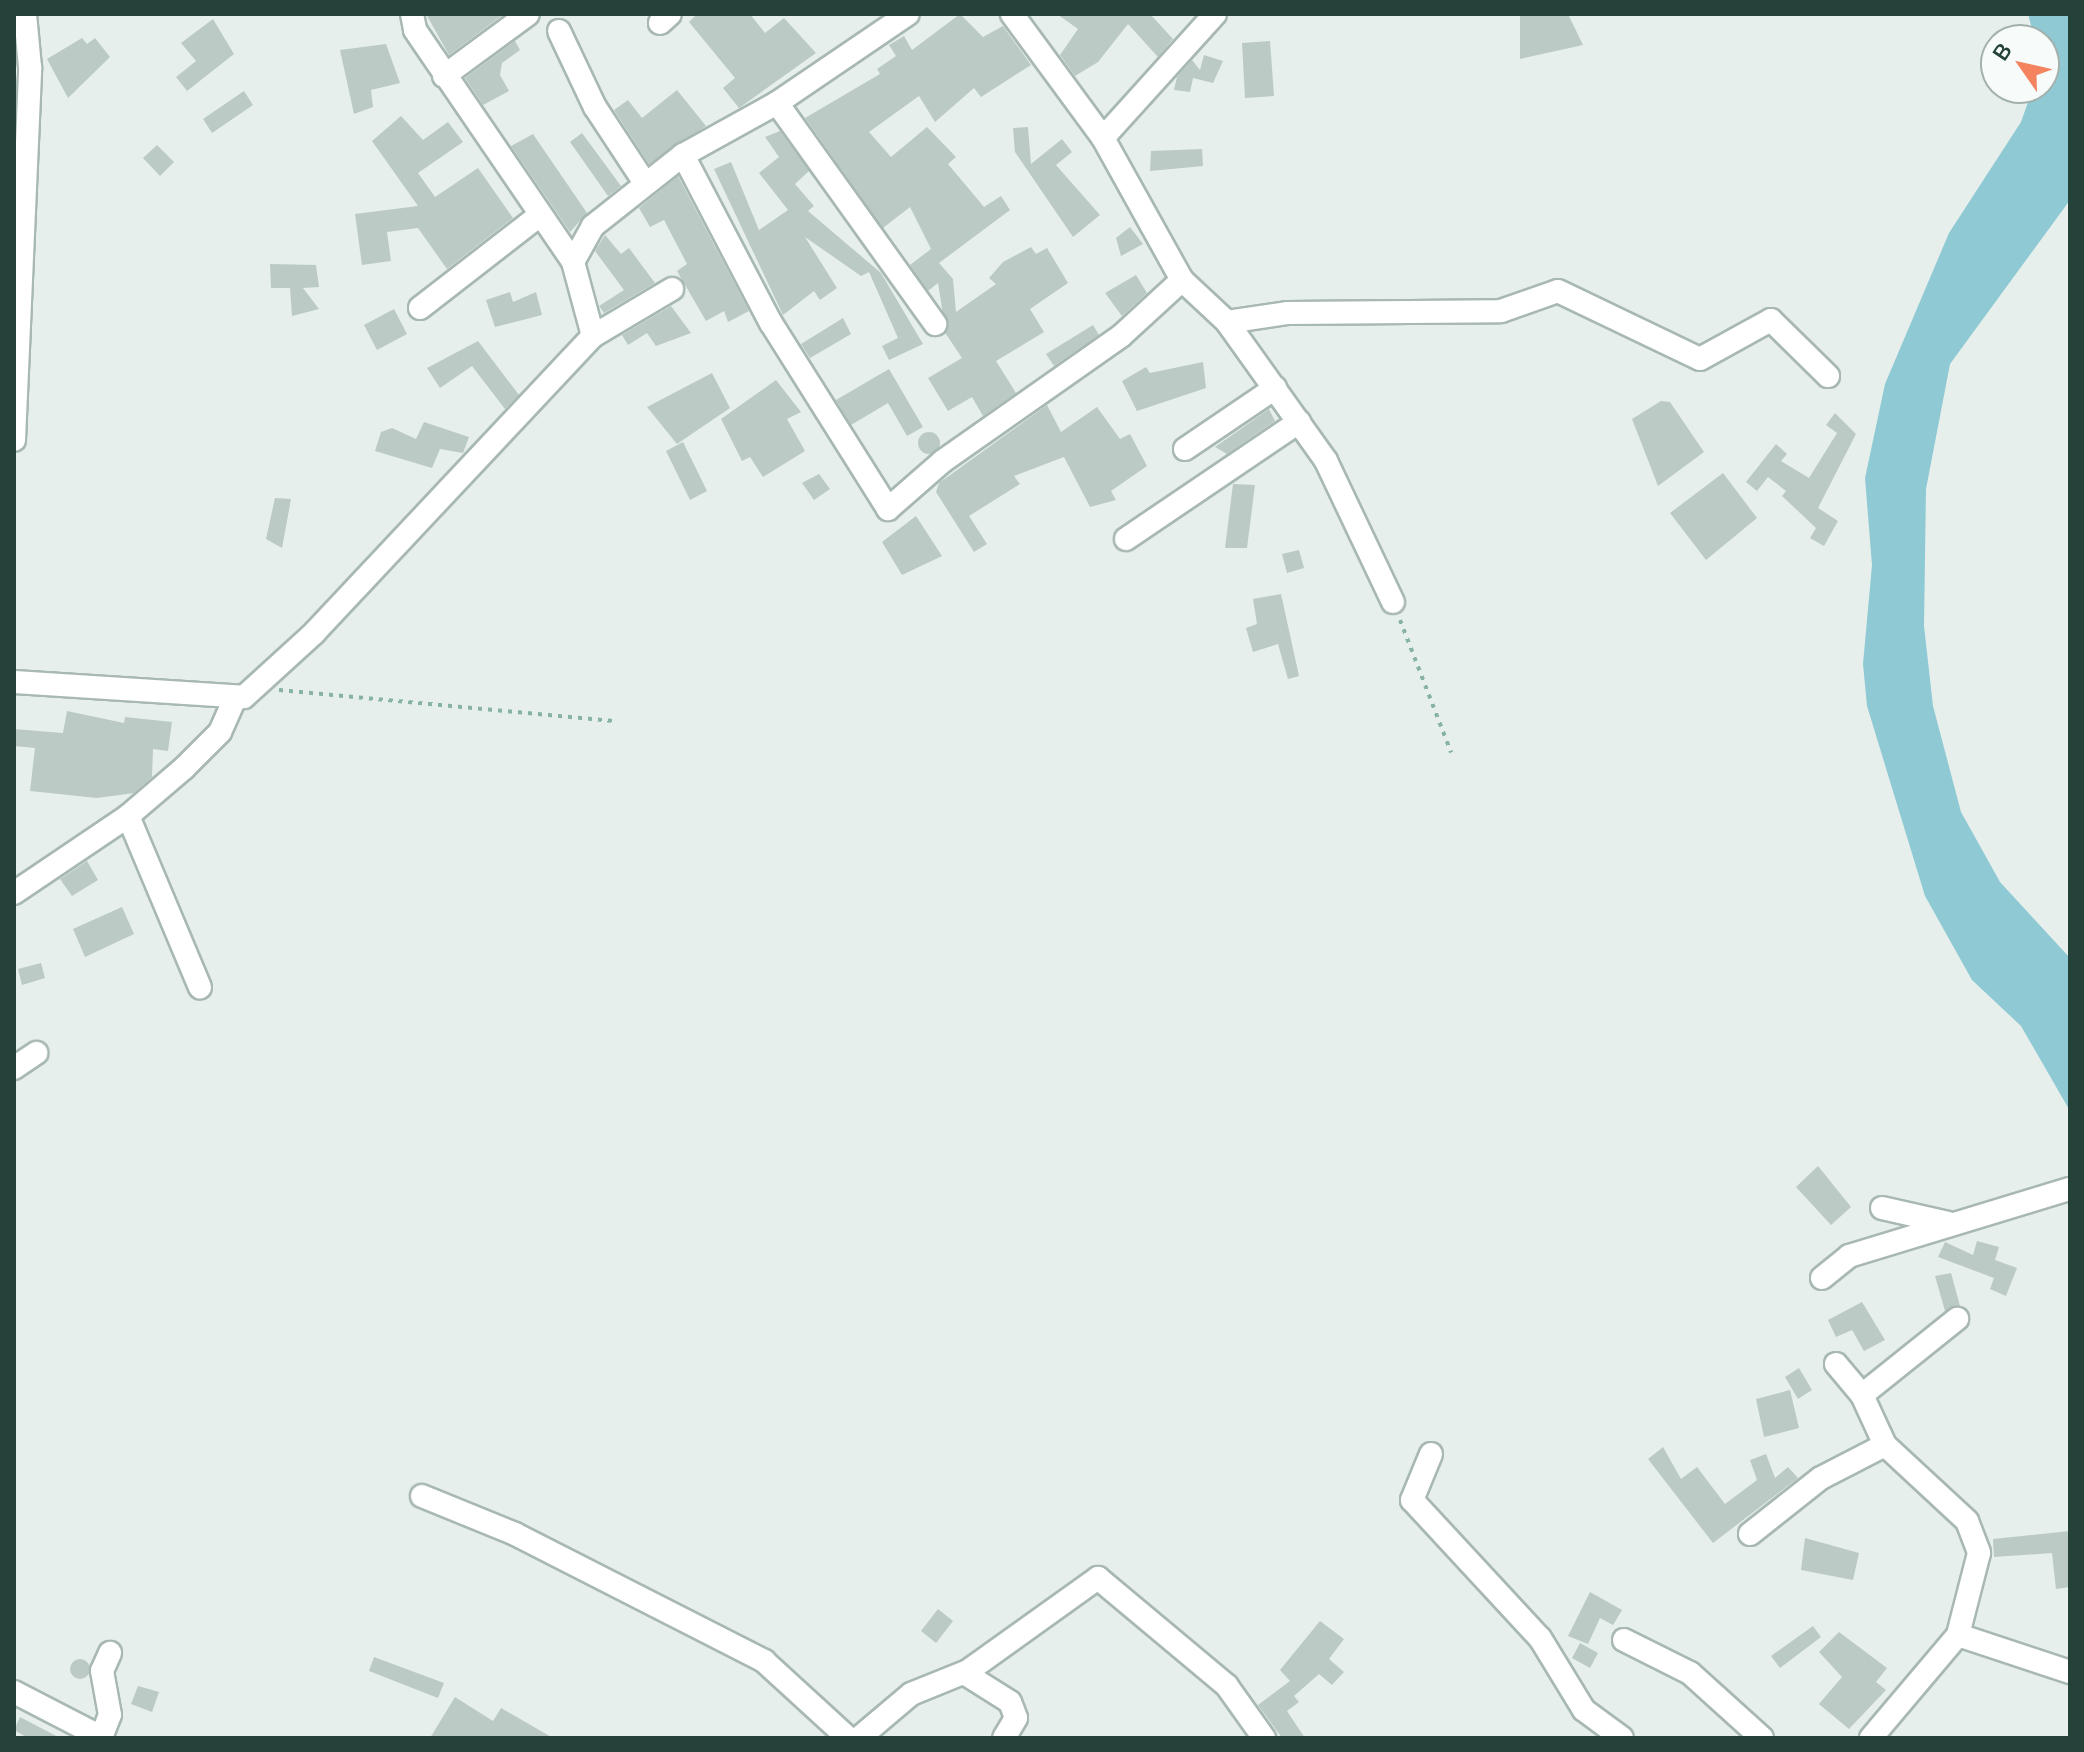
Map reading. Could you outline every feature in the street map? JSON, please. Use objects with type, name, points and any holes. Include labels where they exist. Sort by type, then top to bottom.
[{"type":"street","points":[[14,440],[30,67],[25,14]]},
{"type":"street","points":[[412,14],[444,76],[536,218],[573,262],[593,336]]},
{"type":"street","points":[[444,76],[528,14]]},
{"type":"street","points":[[573,262],[593,226],[645,183],[683,155],[777,103],[908,14]]},
{"type":"street","points":[[1012,14],[1103,138],[1182,280],[1227,322],[1326,461],[1393,602]]},
{"type":"street","points":[[1103,138],[1215,14]]},
{"type":"street","points":[[559,31],[595,107],[645,183]]},
{"type":"street","points":[[777,103],[935,324]]},
{"type":"street","points":[[683,155],[771,323],[888,509],[943,461],[1121,336],[1182,280]]},
{"type":"street","points":[[420,308],[536,218]]},
{"type":"street","points":[[14,893],[128,816],[220,732],[234,700],[257,686],[593,336],[672,289]]},
{"type":"street","points":[[1227,322],[1288,313],[1501,311],[1558,291],[1700,359],[1771,320],[1828,376]]},
{"type":"street","points":[[1185,449],[1275,388]]},
{"type":"street","points":[[1126,539],[1299,422]]},
{"type":"street","points":[[14,682],[234,700]]},
{"type":"street","points":[[128,816],[200,987]]},
{"type":"street","points":[[14,1068],[36,1053]]},
{"type":"street","points":[[1822,1278],[1834,1262],[1914,1241],[1948,1223],[2070,1189]]},
{"type":"street","points":[[1882,1208],[1948,1223]]},
{"type":"street","points":[[1862,1395],[1957,1319]]},
{"type":"street","points":[[1836,1364],[1862,1395],[1885,1445],[1976,1535],[1976,1585],[1958,1635],[1871,1738]]},
{"type":"street","points":[[1750,1534],[1821,1478],[1885,1445]]},
{"type":"street","points":[[1431,1454],[1412,1500],[1540,1638],[1584,1710],[1622,1738]]},
{"type":"street","points":[[422,1496],[515,1534],[764,1661],[848,1738]]},
{"type":"street","points":[[859,1738],[911,1694],[964,1673],[1098,1578],[1227,1686],[1264,1738]]},
{"type":"street","points":[[1958,1635],[2070,1672]]},
{"type":"street","points":[[1624,1640],[1690,1673],[1762,1738]]},
{"type":"street","points":[[14,1692],[101,1738],[110,1715],[102,1671],[110,1653]]},
{"type":"street","points":[[964,1673],[1010,1702],[1016,1718],[1004,1738]]},
{"type":"path","points":[[1393,602],[1451,752]]},
{"type":"path","points":[[257,686],[614,721]]},
{"type":"water","points":[[2028,14],[2070,14],[2070,200],[1950,364],[1926,489],[1924,626],[1933,706],[1961,812],[2000,882],[2070,958],[2070,1111],[2021,1026],[1972,980],[1925,896],[1867,706],[1863,664],[1872,565],[1865,478],[1885,384],[1949,233],[2021,122],[2027,104],[2060,104],[2060,24],[2031,24]]},
{"type":"building","points":[[426,14],[504,14],[449,55]]},
{"type":"building","points":[[697,14],[750,14],[765,33],[784,18],[816,53],[739,108],[723,88],[735,78],[689,22]]},
{"type":"building","points":[[960,14],[983,37],[1003,26],[1031,65],[981,97],[974,88],[935,122],[919,96],[869,132],[891,157],[927,127],[956,157],[948,164],[984,207],[1001,196],[1010,210],[939,263],[953,279],[956,312],[996,284],[989,278],[1003,262],[1031,247],[1036,254],[1047,248],[1068,283],[1030,309],[1044,332],[996,361],[1016,393],[983,416],[972,397],[948,411],[928,378],[962,358],[946,334],[938,283],[928,291],[910,265],[931,249],[910,207],[883,228],[805,118],[880,74],[877,69],[896,56],[889,45],[904,36],[912,50]]},
{"type":"building","points":[[1057,14],[1150,14],[1173,39],[1158,57],[1128,24],[1098,62],[1075,76],[1060,55],[1078,29]]},
{"type":"building","points":[[1520,14],[1568,14],[1583,45],[1520,59]]},
{"type":"building","points":[[213,19],[234,54],[187,91],[176,77],[196,61],[181,43]]},
{"type":"building","points":[[82,38],[87,44],[95,38],[110,57],[68,98],[47,59]]},
{"type":"building","points":[[515,41],[520,50],[502,63],[500,75],[509,91],[483,105],[465,78]]},
{"type":"building","points":[[1270,41],[1274,96],[1245,98],[1242,43]]},
{"type":"building","points":[[386,44],[400,83],[371,90],[373,107],[354,114],[340,50]]},
{"type":"building","points":[[1204,55],[1223,61],[1213,83],[1193,78],[1190,92],[1174,90],[1177,77],[1192,60],[1200,70]]},
{"type":"building","points":[[677,90],[706,126],[649,164],[614,110],[628,100],[642,118]]},
{"type":"building","points":[[244,91],[253,105],[212,133],[203,119]]},
{"type":"building","points":[[401,116],[423,140],[448,122],[463,142],[418,173],[435,197],[478,168],[513,218],[447,269],[418,228],[387,232],[391,261],[362,265],[355,214],[418,206],[372,141]]},
{"type":"building","points":[[1028,127],[1031,164],[1062,139],[1072,152],[1056,165],[1100,215],[1073,237],[1015,152],[1013,128]]},
{"type":"building","points":[[780,131],[809,171],[795,184],[814,206],[808,211],[881,273],[923,344],[889,360],[882,346],[898,338],[869,272],[861,276],[805,237],[837,288],[820,300],[814,291],[783,315],[714,169],[731,162],[759,230],[788,210],[759,173],[779,157],[765,137]]},
{"type":"building","points":[[582,133],[621,186],[608,196],[570,142]]},
{"type":"building","points":[[533,134],[587,213],[570,232],[511,146]]},
{"type":"building","points":[[157,145],[174,162],[160,176],[143,158]]},
{"type":"building","points":[[1202,149],[1203,166],[1150,171],[1151,151]]},
{"type":"building","points":[[678,176],[749,311],[728,322],[724,311],[706,321],[677,271],[687,264],[664,220],[650,227],[639,208]]},
{"type":"building","points":[[1130,227],[1143,244],[1121,256],[1116,238]]},
{"type":"building","points":[[605,235],[621,254],[629,248],[655,283],[604,313],[599,306],[624,290],[595,251]]},
{"type":"building","points":[[270,264],[316,265],[319,287],[303,288],[319,309],[292,316],[290,288],[271,288]]},
{"type":"building","points":[[1136,275],[1147,293],[1122,316],[1105,293]]},
{"type":"building","points":[[510,292],[513,302],[536,292],[542,315],[495,327],[486,300]]},
{"type":"building","points":[[671,306],[691,333],[656,346],[647,333],[628,345],[622,335]]},
{"type":"building","points":[[394,309],[407,334],[377,350],[364,325]]},
{"type":"building","points":[[843,318],[851,334],[810,358],[801,344]]},
{"type":"building","points":[[1093,325],[1099,335],[1054,366],[1046,354]]},
{"type":"building","points":[[478,341],[519,395],[505,409],[472,366],[440,388],[427,368]]},
{"type":"building","points":[[1203,362],[1206,388],[1137,411],[1122,381],[1146,367],[1150,373]]},
{"type":"building","points":[[889,369],[923,427],[907,436],[888,403],[851,425],[836,400]]},
{"type":"building","points":[[712,373],[730,408],[677,444],[647,407]]},
{"type":"building","points":[[776,380],[801,412],[787,419],[805,451],[763,477],[750,457],[742,461],[721,419]]},
{"type":"building","points":[[1661,401],[1670,402],[1704,452],[1658,486],[1632,419]]},
{"type":"building","points":[[1047,405],[1061,432],[1097,407],[1120,439],[1130,434],[1147,466],[1111,491],[1116,500],[1090,507],[1064,457],[1014,476],[1020,484],[969,516],[987,544],[974,552],[936,492],[939,483]]},
{"type":"building","points":[[1269,409],[1275,421],[1227,454],[1215,447]]},
{"type":"building","points":[[1835,413],[1856,434],[1818,508],[1838,521],[1824,546],[1810,538],[1816,528],[1782,496],[1786,491],[1768,477],[1757,491],[1746,482],[1776,444],[1787,454],[1781,461],[1809,478],[1837,433],[1826,425]]},
{"type":"building","points":[[424,422],[469,437],[463,453],[440,449],[432,468],[375,451],[381,432],[392,428],[416,439]]},
{"type":"building","points":[[929,432],[937,435],[940,443],[937,451],[929,454],[921,451],[918,443],[921,435]]},
{"type":"building","points":[[683,442],[707,491],[690,500],[666,451]]},
{"type":"building","points":[[1723,473],[1757,518],[1706,560],[1670,513]]},
{"type":"building","points":[[819,474],[830,489],[814,500],[802,483]]},
{"type":"building","points":[[1233,484],[1255,485],[1247,548],[1225,548]]},
{"type":"building","points":[[275,498],[291,499],[282,548],[266,539]]},
{"type":"building","points":[[916,516],[942,556],[902,575],[882,542]]},
{"type":"building","points":[[1299,550],[1304,568],[1287,573],[1282,554]]},
{"type":"building","points":[[1281,594],[1299,676],[1288,679],[1278,644],[1253,652],[1246,628],[1257,624],[1253,599]]},
{"type":"building","points":[[67,711],[124,723],[125,717],[172,722],[168,751],[153,749],[152,777],[134,793],[97,798],[30,791],[35,748],[14,746],[14,729],[63,733]]},
{"type":"building","points":[[87,861],[98,880],[72,896],[60,879]]},
{"type":"building","points":[[122,907],[134,934],[85,957],[73,929]]},
{"type":"building","points":[[41,963],[45,978],[22,985],[18,969]]},
{"type":"building","points":[[1818,1166],[1851,1207],[1831,1225],[1796,1187]]},
{"type":"building","points":[[1977,1241],[1999,1247],[1995,1260],[2017,1268],[2006,1296],[1990,1289],[1994,1278],[1938,1257],[1945,1242],[1973,1255]]},
{"type":"building","points":[[1951,1273],[1960,1306],[1945,1311],[1935,1276]]},
{"type":"building","points":[[1862,1302],[1885,1340],[1864,1351],[1852,1330],[1836,1337],[1828,1320]]},
{"type":"building","points":[[1799,1368],[1812,1390],[1798,1399],[1785,1377]]},
{"type":"building","points":[[1790,1390],[1799,1428],[1764,1437],[1756,1399]]},
{"type":"building","points":[[1663,1447],[1681,1479],[1697,1467],[1725,1504],[1757,1480],[1750,1460],[1766,1454],[1775,1478],[1788,1467],[1798,1478],[1713,1543],[1648,1459]]},
{"type":"building","points":[[2070,1531],[2070,1587],[2056,1589],[2052,1553],[1994,1557],[1993,1539]]},
{"type":"building","points":[[1805,1538],[1859,1553],[1853,1580],[1801,1570]]},
{"type":"building","points":[[1590,1592],[1622,1610],[1613,1625],[1600,1618],[1588,1644],[1568,1636]]},
{"type":"building","points":[[938,1609],[953,1621],[936,1643],[921,1631]]},
{"type":"building","points":[[1320,1621],[1344,1639],[1329,1659],[1344,1672],[1332,1685],[1319,1674],[1294,1696],[1299,1702],[1287,1711],[1305,1738],[1282,1738],[1258,1705],[1290,1681],[1280,1670]]},
{"type":"building","points":[[1813,1626],[1821,1637],[1780,1668],[1771,1656]]},
{"type":"building","points":[[1839,1632],[1887,1668],[1876,1682],[1886,1690],[1849,1729],[1819,1704],[1842,1677],[1819,1652]]},
{"type":"building","points":[[1580,1643],[1598,1653],[1590,1668],[1572,1658]]},
{"type":"building","points":[[374,1657],[444,1683],[438,1698],[369,1671]]},
{"type":"building","points":[[80,1659],[87,1662],[90,1669],[87,1676],[80,1679],[73,1676],[70,1669],[73,1662]]},
{"type":"building","points":[[138,1686],[159,1692],[152,1712],[131,1704]]},
{"type":"building","points":[[455,1697],[493,1721],[501,1708],[553,1738],[430,1738]]},
{"type":"building","points":[[20,1717],[60,1738],[28,1738],[14,1730]]}]
